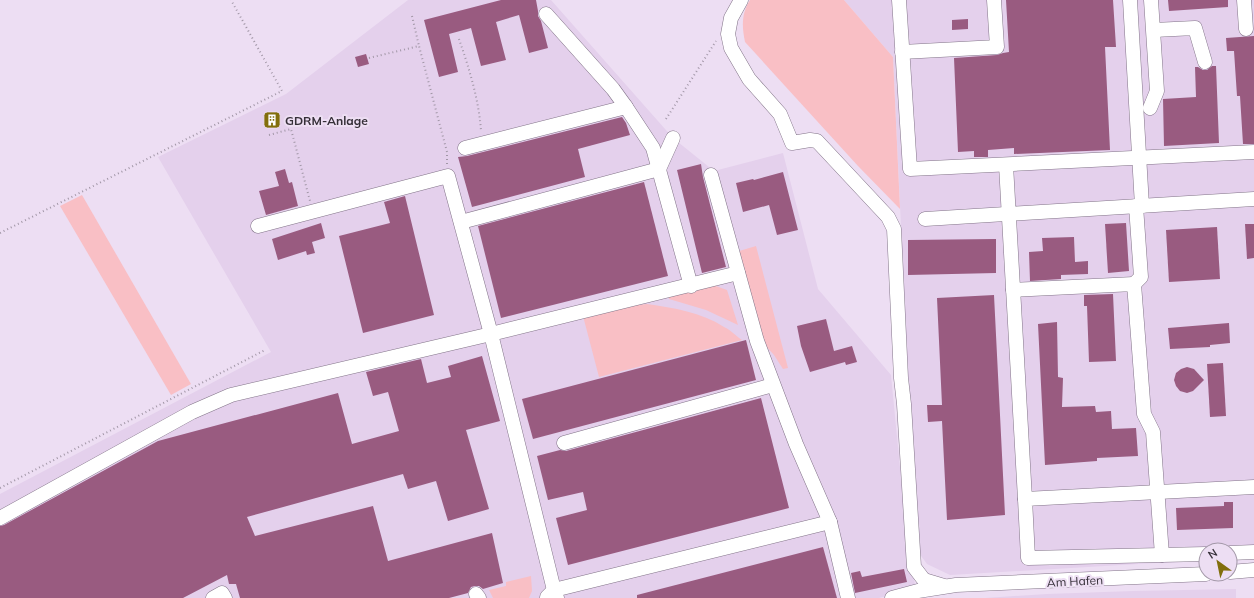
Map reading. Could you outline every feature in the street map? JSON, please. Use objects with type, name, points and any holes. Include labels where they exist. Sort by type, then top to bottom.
[{"type":"street","name":"Am Hafen","points":[[741,0],[731,18],[728,34],[731,48],[749,79],[780,114],[792,143],[810,140],[816,141],[888,217],[894,228],[901,378],[904,404],[914,567],[924,580],[944,586]]},
{"type":"street","points":[[899,0],[910,169],[1254,152]]},
{"type":"street","points":[[902,52],[996,47],[994,0]]},
{"type":"street","points":[[1013,290],[1134,284],[1141,277],[1139,158],[1130,0]]},
{"type":"street","points":[[1150,108],[1157,91],[1151,0]]},
{"type":"street","points":[[1244,0],[1246,29]]},
{"type":"street","points":[[546,14],[613,89],[653,148],[691,286]]},
{"type":"street","points":[[1154,30],[1195,28],[1205,62]]},
{"type":"street","points":[[464,148],[626,108]]},
{"type":"street","points":[[659,169],[673,138]]},
{"type":"street","points":[[1006,165],[1028,558],[1198,554]]},
{"type":"street","points":[[461,222],[659,169]]},
{"type":"street","points":[[711,175],[757,341],[796,444],[830,522],[848,598]]},
{"type":"street","points":[[258,226],[448,176],[492,334],[552,595],[830,522]]},
{"type":"street","points":[[925,219],[1254,200]]},
{"type":"street","points":[[0,518],[192,412],[231,395],[492,334],[691,286],[738,273]]},
{"type":"street","points":[[1134,284],[1144,414],[1152,432],[1162,555]]},
{"type":"street","points":[[564,443],[773,385]]},
{"type":"street","points":[[1024,499],[1254,487]]},
{"type":"street","points":[[1238,553],[1254,552]]},
{"type":"street","points":[[1238,571],[1254,570]]},
{"type":"street","name":"Am Hafen","points":[[892,598],[944,586],[1198,574]]},
{"type":"street","points":[[213,598],[222,593],[225,598]]},
{"type":"path","points":[[0,233],[282,91],[231,0]]},
{"type":"path","points":[[412,16],[447,152],[448,176]]},
{"type":"path","points":[[666,119],[719,37]]},
{"type":"path","points":[[459,39],[466,58],[475,97],[482,143]]},
{"type":"path","points":[[370,58],[419,46]]},
{"type":"path","points":[[269,135],[291,129],[313,212]]},
{"type":"path","points":[[0,488],[265,350]]},
{"type":"shaded area","points":[[408,0],[551,0],[673,138],[714,171],[783,153],[818,289],[891,375],[909,560],[916,588],[879,598],[0,598],[0,494],[271,352],[158,157],[286,94]]},
{"type":"shaded area","points":[[750,0],[844,0],[893,57],[900,209],[858,166],[745,42],[743,21],[745,10]]},
{"type":"shaded area","points":[[844,0],[1254,0],[1254,557],[1238,552],[1238,542],[1198,542],[1198,560],[950,575],[927,564],[919,553],[908,375],[893,57]]},
{"type":"shaded area","points":[[82,195],[191,384],[171,395],[60,206]]},
{"type":"shaded area","points":[[756,246],[788,368],[783,369],[774,355],[762,342],[736,252]]},
{"type":"shaded area","points":[[713,285],[727,290],[738,325],[706,310],[669,299],[668,295]]},
{"type":"shaded area","points":[[647,304],[697,314],[729,330],[742,340],[599,377],[583,316],[619,307]]},
{"type":"shaded area","points":[[531,576],[532,591],[529,598],[493,598],[489,590],[506,586],[506,582]]},
{"type":"shaded area","points":[[1236,589],[1236,598],[985,598],[1047,594]]},
{"type":"building","points":[[501,0],[536,0],[538,16],[541,21],[548,48],[529,53],[519,15],[496,22],[506,60],[481,66],[471,28],[449,34],[458,72],[439,77],[424,20]]},
{"type":"building","points":[[1006,0],[1113,0],[1116,47],[1105,47],[1110,150],[1014,154],[1014,148],[988,150],[988,157],[974,157],[974,151],[958,152],[954,58],[997,55],[1009,52]]},
{"type":"building","points":[[1168,0],[1228,0],[1228,7],[1169,11]]},
{"type":"building","points":[[968,19],[968,29],[952,30],[952,20]]},
{"type":"building","points":[[1254,36],[1254,144],[1243,144],[1240,96],[1237,96],[1234,51],[1227,51],[1226,38]]},
{"type":"building","points":[[366,54],[369,64],[358,67],[355,57]]},
{"type":"building","points":[[1212,66],[1216,66],[1219,143],[1164,146],[1163,99],[1196,97],[1195,67],[1207,70]]},
{"type":"building","points":[[622,117],[626,123],[630,135],[578,149],[585,177],[472,207],[458,157]]},
{"type":"building","points":[[701,164],[726,267],[702,273],[677,170]]},
{"type":"building","points":[[285,169],[289,183],[292,182],[298,206],[266,215],[259,191],[279,186],[275,172]]},
{"type":"building","points":[[783,172],[798,230],[777,235],[769,205],[743,212],[736,183]]},
{"type":"building","points":[[644,182],[668,276],[501,318],[478,226]]},
{"type":"building","points":[[405,196],[434,315],[363,333],[339,236],[390,223],[384,202]]},
{"type":"building","points":[[321,223],[325,238],[312,242],[315,253],[307,255],[306,251],[278,260],[272,239]]},
{"type":"building","points":[[1126,223],[1129,271],[1108,273],[1105,224]]},
{"type":"building","points":[[1245,224],[1254,224],[1254,258],[1247,259]]},
{"type":"building","points":[[1217,227],[1220,279],[1169,282],[1166,230]]},
{"type":"building","points":[[1074,237],[1075,262],[1088,261],[1088,274],[1061,275],[1061,279],[1030,281],[1029,252],[1043,251],[1042,238]]},
{"type":"building","points":[[996,239],[996,273],[908,275],[908,240]]},
{"type":"building","points":[[1113,294],[1116,361],[1089,362],[1087,306],[1084,306],[1084,295]]},
{"type":"building","points":[[994,295],[1005,515],[947,520],[942,421],[928,422],[927,405],[942,405],[937,298]]},
{"type":"building","points":[[826,319],[834,351],[852,346],[857,362],[846,365],[845,362],[810,372],[801,346],[797,326]]},
{"type":"building","points":[[1057,322],[1058,377],[1063,378],[1062,407],[1095,406],[1096,412],[1111,411],[1112,429],[1136,428],[1138,456],[1097,458],[1097,461],[1045,465],[1038,324]]},
{"type":"building","points":[[1229,323],[1230,343],[1210,345],[1210,347],[1170,349],[1168,328]]},
{"type":"building","points":[[746,340],[756,380],[533,439],[522,399]]},
{"type":"building","points":[[482,356],[500,421],[466,430],[489,509],[448,521],[436,481],[408,489],[403,474],[247,517],[255,536],[373,506],[388,561],[492,533],[503,583],[483,589],[479,586],[471,587],[468,593],[449,598],[240,598],[236,584],[229,584],[227,575],[183,598],[0,598],[0,526],[158,441],[338,393],[352,444],[399,431],[388,392],[373,396],[366,372],[421,359],[427,383],[451,377],[448,366]]},
{"type":"building","points":[[1223,363],[1226,416],[1210,417],[1207,364]]},
{"type":"building","points":[[1187,367],[1194,369],[1204,380],[1193,391],[1187,393],[1180,391],[1174,380],[1176,373]]},
{"type":"building","points":[[761,398],[789,508],[568,565],[556,518],[587,510],[583,492],[548,500],[537,456],[560,450],[566,451]]},
{"type":"building","points":[[1224,502],[1233,502],[1233,528],[1177,530],[1176,508],[1224,506]]},
{"type":"building","points":[[823,547],[837,598],[637,598],[637,595]]},
{"type":"building","points":[[904,569],[907,582],[855,593],[851,573],[860,571],[862,577]]},
{"type":"place","name":"GDRM-Anlage","points":[[272,120]]}]
